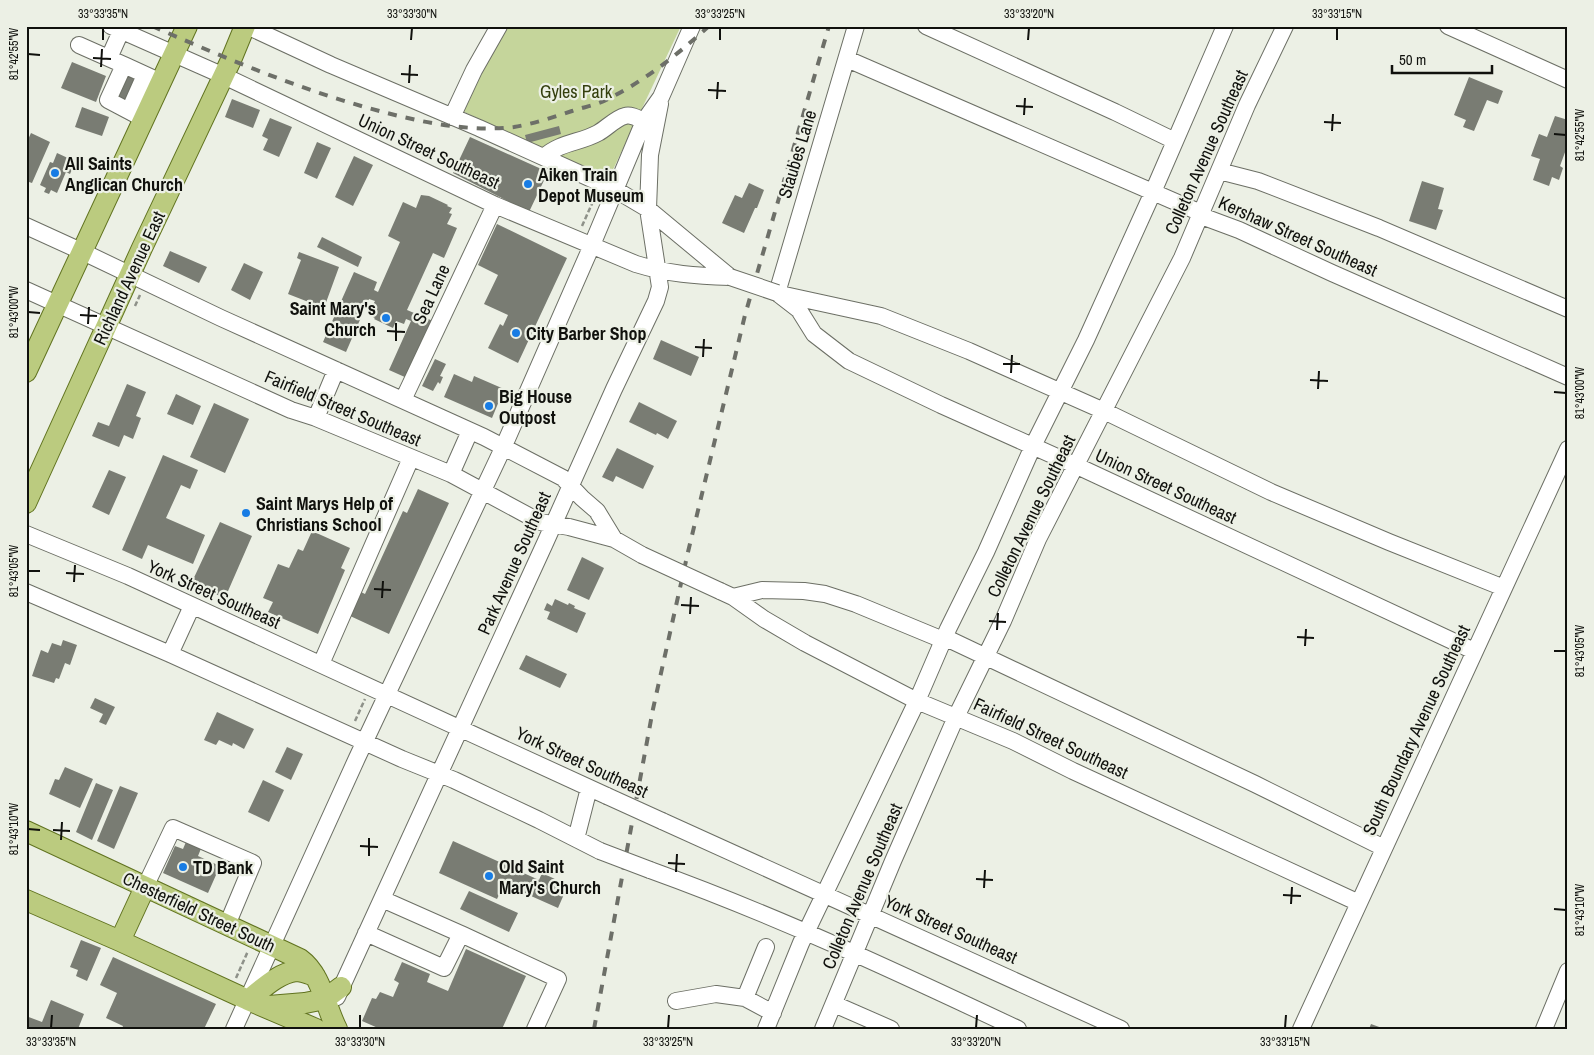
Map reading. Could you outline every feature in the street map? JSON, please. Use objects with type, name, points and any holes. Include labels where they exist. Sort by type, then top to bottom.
[{"type":"main road","points":[[26,372],[83,252],[136,115],[153,79],[174,54],[186,26]]},
{"type":"main road","name":"Richland Avenue East","points":[[26,503],[246,26]]},
{"type":"main road","name":"Chesterfield Street South","points":[[26,831],[300,959],[309,966],[315,976],[331,1011]]},
{"type":"main road","points":[[120,940],[145,887]]},
{"type":"main road","points":[[26,900],[120,940],[316,1029]]},
{"type":"main road","points":[[256,1003],[287,974],[295,971],[315,976]]},
{"type":"main road","points":[[256,1003],[305,1003],[331,1011]]},
{"type":"street","name":"Union Street Southeast","points":[[246,26],[616,190],[648,209],[730,277]]},
{"type":"street","points":[[452,117],[474,70],[498,26]]},
{"type":"street","name":"Park Avenue Southeast","points":[[234,1029],[256,1003],[272,946],[364,742],[388,695],[503,448],[644,122],[661,97],[692,26]]},
{"type":"street","name":"Staubes Lane","points":[[777,293],[856,26]]},
{"type":"street","points":[[926,26],[1174,141]]},
{"type":"street","name":"Colleton Avenue Southeast","points":[[766,1029],[825,893],[917,701],[1033,446],[1086,340],[1225,26]]},
{"type":"street","name":"Colleton Avenue Southeast","points":[[823,1029],[956,717],[1003,621],[1038,539],[1182,258],[1247,105],[1285,26]]},
{"type":"street","points":[[1448,26],[1568,80]]},
{"type":"street","name":"Union Street Southeast","points":[[116,29],[224,76],[495,205],[592,245],[658,271],[683,276],[730,277],[777,293],[881,316],[969,351],[1104,411],[1271,492],[1388,542],[1504,588]]},
{"type":"street","points":[[116,29],[116,61],[108,100],[136,115]]},
{"type":"street","points":[[79,45],[153,79]]},
{"type":"street","name":"Kershaw Street Southeast","points":[[847,59],[1201,213],[1204,217],[1238,230],[1568,377]]},
{"type":"street","name":"Park Avenue Southeast","points":[[331,1011],[656,301],[660,286],[648,209],[650,155],[661,97]]},
{"type":"street","points":[[544,157],[551,150],[598,133],[625,116],[632,116],[644,122]]},
{"type":"street","name":"Kershaw Street Southeast","points":[[1219,171],[1258,181],[1379,228],[1568,309]]},
{"type":"street","name":"Sea Lane","points":[[403,400],[495,205]]},
{"type":"street","name":"Fairfield Street Southeast","points":[[26,226],[470,431],[563,478],[597,511],[614,539]]},
{"type":"street","name":"Fairfield Street Southeast","points":[[26,290],[291,410],[316,418],[451,474],[540,522],[570,527],[614,539],[642,555],[726,594],[805,643],[917,701],[1013,741],[1073,771],[1359,903]]},
{"type":"street","name":"Union Street Southeast","points":[[777,293],[799,310],[814,334],[849,361],[1474,651]]},
{"type":"street","points":[[316,418],[336,370]]},
{"type":"street","points":[[451,474],[470,431]]},
{"type":"street","name":"South Boundary Avenue Southeast","points":[[1302,1029],[1568,449]]},
{"type":"street","points":[[321,664],[411,458]]},
{"type":"street","name":"York Street Southeast","points":[[26,534],[321,664],[589,788],[825,893],[1121,1029]]},
{"type":"street","points":[[726,594],[762,590],[804,591],[825,594],[856,604],[986,656],[1255,784],[1384,848]]},
{"type":"street","points":[[26,592],[440,774],[600,851],[716,894],[855,954],[1018,1029]]},
{"type":"street","points":[[170,654],[192,606]]},
{"type":"street","points":[[576,839],[589,788]]},
{"type":"street","points":[[145,887],[173,828],[253,864],[227,925]]},
{"type":"street","points":[[382,899],[558,979],[534,1029]]},
{"type":"street","points":[[366,933],[444,968],[461,934]]},
{"type":"street","points":[[745,998],[766,947]]},
{"type":"street","points":[[1544,1029],[1568,971]]},
{"type":"street","points":[[676,1001],[716,994],[745,998],[773,1013]]},
{"type":"street","points":[[834,1004],[890,1029]]},
{"type":"path","points":[[581,227],[598,190]]},
{"type":"path","points":[[352,727],[366,695]]},
{"type":"path","points":[[234,982],[250,948]]},
{"type":"green space","name":"Gyles Park","points":[[507,26],[681,26],[609,178],[462,111]]},
{"type":"building","points":[[72,62],[106,76],[96,102],[61,88]]},
{"type":"building","points":[[125,72],[139,78],[128,102],[114,96]]},
{"type":"building","points":[[1469,77],[1503,91],[1498,104],[1487,100],[1474,131],[1463,127],[1466,120],[1454,115]]},
{"type":"building","points":[[232,99],[260,110],[253,128],[225,117]]},
{"type":"building","points":[[82,107],[109,117],[102,136],[75,127]]},
{"type":"building","points":[[1555,116],[1568,120],[1568,144],[1560,166],[1563,168],[1559,180],[1552,177],[1549,186],[1533,180],[1540,159],[1531,156],[1539,134],[1547,137]]},
{"type":"building","points":[[270,118],[292,127],[279,157],[263,150],[268,139],[262,136]]},
{"type":"building","points":[[559,126],[561,134],[527,143],[525,135]]},
{"type":"building","points":[[31,133],[50,142],[32,183],[26,181],[26,144]]},
{"type":"building","points":[[470,137],[548,172],[529,212],[453,173]]},
{"type":"building","points":[[317,142],[331,148],[317,179],[304,173]]},
{"type":"building","name":"All Saints Anglican Church","points":[[57,153],[70,159],[68,163],[74,165],[70,174],[66,172],[57,193],[51,190],[49,194],[44,192],[46,188],[40,185],[50,162],[53,163]]},
{"type":"building","points":[[354,156],[373,165],[353,206],[335,197]]},
{"type":"building","points":[[1422,181],[1444,188],[1438,209],[1443,210],[1436,230],[1409,221]]},
{"type":"building","points":[[749,183],[764,190],[744,233],[722,223],[735,195],[742,198]]},
{"type":"building","points":[[421,195],[429,196],[452,208],[449,213],[452,214],[447,224],[457,228],[444,258],[433,253],[407,310],[433,321],[407,378],[389,370],[411,321],[406,319],[404,324],[396,321],[393,328],[374,319],[369,312],[375,301],[369,299],[346,352],[323,342],[354,272],[377,282],[374,290],[378,292],[400,242],[388,236],[403,202],[416,208]]},
{"type":"building","points":[[497,224],[567,258],[518,363],[488,348],[500,324],[503,326],[508,315],[484,304],[498,275],[478,265]]},
{"type":"building","points":[[322,237],[362,257],[358,267],[317,247]]},
{"type":"building","points":[[170,251],[207,267],[199,283],[163,266]]},
{"type":"building","points":[[299,252],[339,267],[324,308],[288,294],[301,260],[297,258]]},
{"type":"building","points":[[244,263],[263,272],[250,300],[231,290]]},
{"type":"building","points":[[661,340],[699,357],[691,376],[653,359]]},
{"type":"building","points":[[435,359],[446,364],[440,376],[443,377],[440,384],[438,382],[433,391],[422,386]]},
{"type":"building","points":[[454,374],[472,382],[474,376],[504,389],[492,418],[444,397]]},
{"type":"building","points":[[127,384],[146,392],[136,416],[141,418],[133,439],[124,435],[119,447],[92,436],[98,422],[109,426]]},
{"type":"building","points":[[176,394],[201,406],[193,425],[167,414]]},
{"type":"building","points":[[639,402],[677,421],[668,439],[629,422]]},
{"type":"building","points":[[214,403],[249,419],[225,473],[190,457]]},
{"type":"building","points":[[617,448],[654,466],[643,489],[616,476],[613,482],[602,477]]},
{"type":"building","points":[[163,455],[198,470],[190,489],[181,485],[166,518],[205,535],[193,564],[148,545],[142,559],[122,550]]},
{"type":"building","points":[[109,470],[126,477],[109,515],[92,507]]},
{"type":"building","points":[[418,489],[449,503],[389,634],[348,615],[359,591],[365,594],[403,511],[407,513]]},
{"type":"building","points":[[220,522],[252,536],[225,598],[191,584]]},
{"type":"building","points":[[312,531],[350,548],[341,568],[345,570],[318,634],[268,612],[273,602],[263,598],[278,564],[289,568],[298,549],[303,551]]},
{"type":"building","points":[[582,557],[604,568],[589,600],[567,590]]},
{"type":"building","points":[[555,599],[568,605],[569,603],[575,606],[574,608],[586,613],[577,633],[547,619],[550,612],[544,610],[547,603],[552,606]]},
{"type":"building","points":[[63,640],[77,645],[70,665],[65,663],[59,679],[56,678],[54,683],[32,676],[41,650],[48,653],[52,643],[61,646]]},
{"type":"building","points":[[526,655],[567,674],[560,688],[519,669]]},
{"type":"building","points":[[95,698],[115,707],[106,725],[99,722],[103,714],[90,708]]},
{"type":"building","points":[[217,712],[254,729],[244,749],[233,743],[232,746],[219,740],[216,745],[204,740]]},
{"type":"building","points":[[287,747],[303,754],[291,780],[275,772]]},
{"type":"building","points":[[65,767],[93,779],[80,808],[49,794],[55,779],[59,780]]},
{"type":"building","points":[[263,780],[284,790],[269,822],[248,812]]},
{"type":"building","points":[[96,783],[113,790],[92,840],[76,832]]},
{"type":"building","points":[[120,786],[138,793],[114,849],[97,841]]},
{"type":"building","points":[[191,830],[206,836],[198,856],[220,866],[208,893],[163,873],[175,846],[183,849]]},
{"type":"building","name":"Old Saint Mary's Church","points":[[453,841],[539,880],[542,873],[568,885],[558,908],[504,884],[497,899],[439,873]]},
{"type":"building","points":[[469,891],[518,913],[509,932],[460,909]]},
{"type":"building","points":[[81,940],[101,948],[87,981],[76,976],[78,970],[70,967]]},
{"type":"building","points":[[466,949],[526,976],[502,1029],[377,1029],[362,1021],[372,998],[376,999],[380,992],[393,997],[399,983],[394,980],[402,962],[430,974],[427,982],[448,991]]},
{"type":"building","points":[[113,957],[216,1004],[204,1029],[122,1029],[123,1026],[106,1018],[117,993],[100,985]]},
{"type":"building","points":[[51,1000],[84,1014],[78,1029],[26,1029],[26,1016],[42,1022]]},
{"type":"building","points":[[1371,1024],[1382,1028],[1382,1029],[1369,1029]]},
{"type":"railway","points":[[152,26],[266,74],[353,104],[431,123],[481,128],[514,127],[529,124],[604,101],[648,75],[709,26]]},
{"type":"railway","points":[[594,1029],[653,709],[688,552],[745,315],[829,26]]},
{"type":"place","name":"All Saints Anglican Church","points":[[55,173]]},
{"type":"place","name":"Aiken Train Depot Museum","points":[[528,184]]},
{"type":"place","name":"Saint Mary's Church","points":[[386,318]]},
{"type":"place","name":"City Barber Shop","points":[[516,333]]},
{"type":"place","name":"Big House Outpost","points":[[489,406]]},
{"type":"place","name":"Saint Marys Help of Christians School","points":[[246,513]]},
{"type":"place","name":"TD Bank","points":[[183,867]]},
{"type":"place","name":"Old Saint Mary's Church","points":[[489,876]]}]
